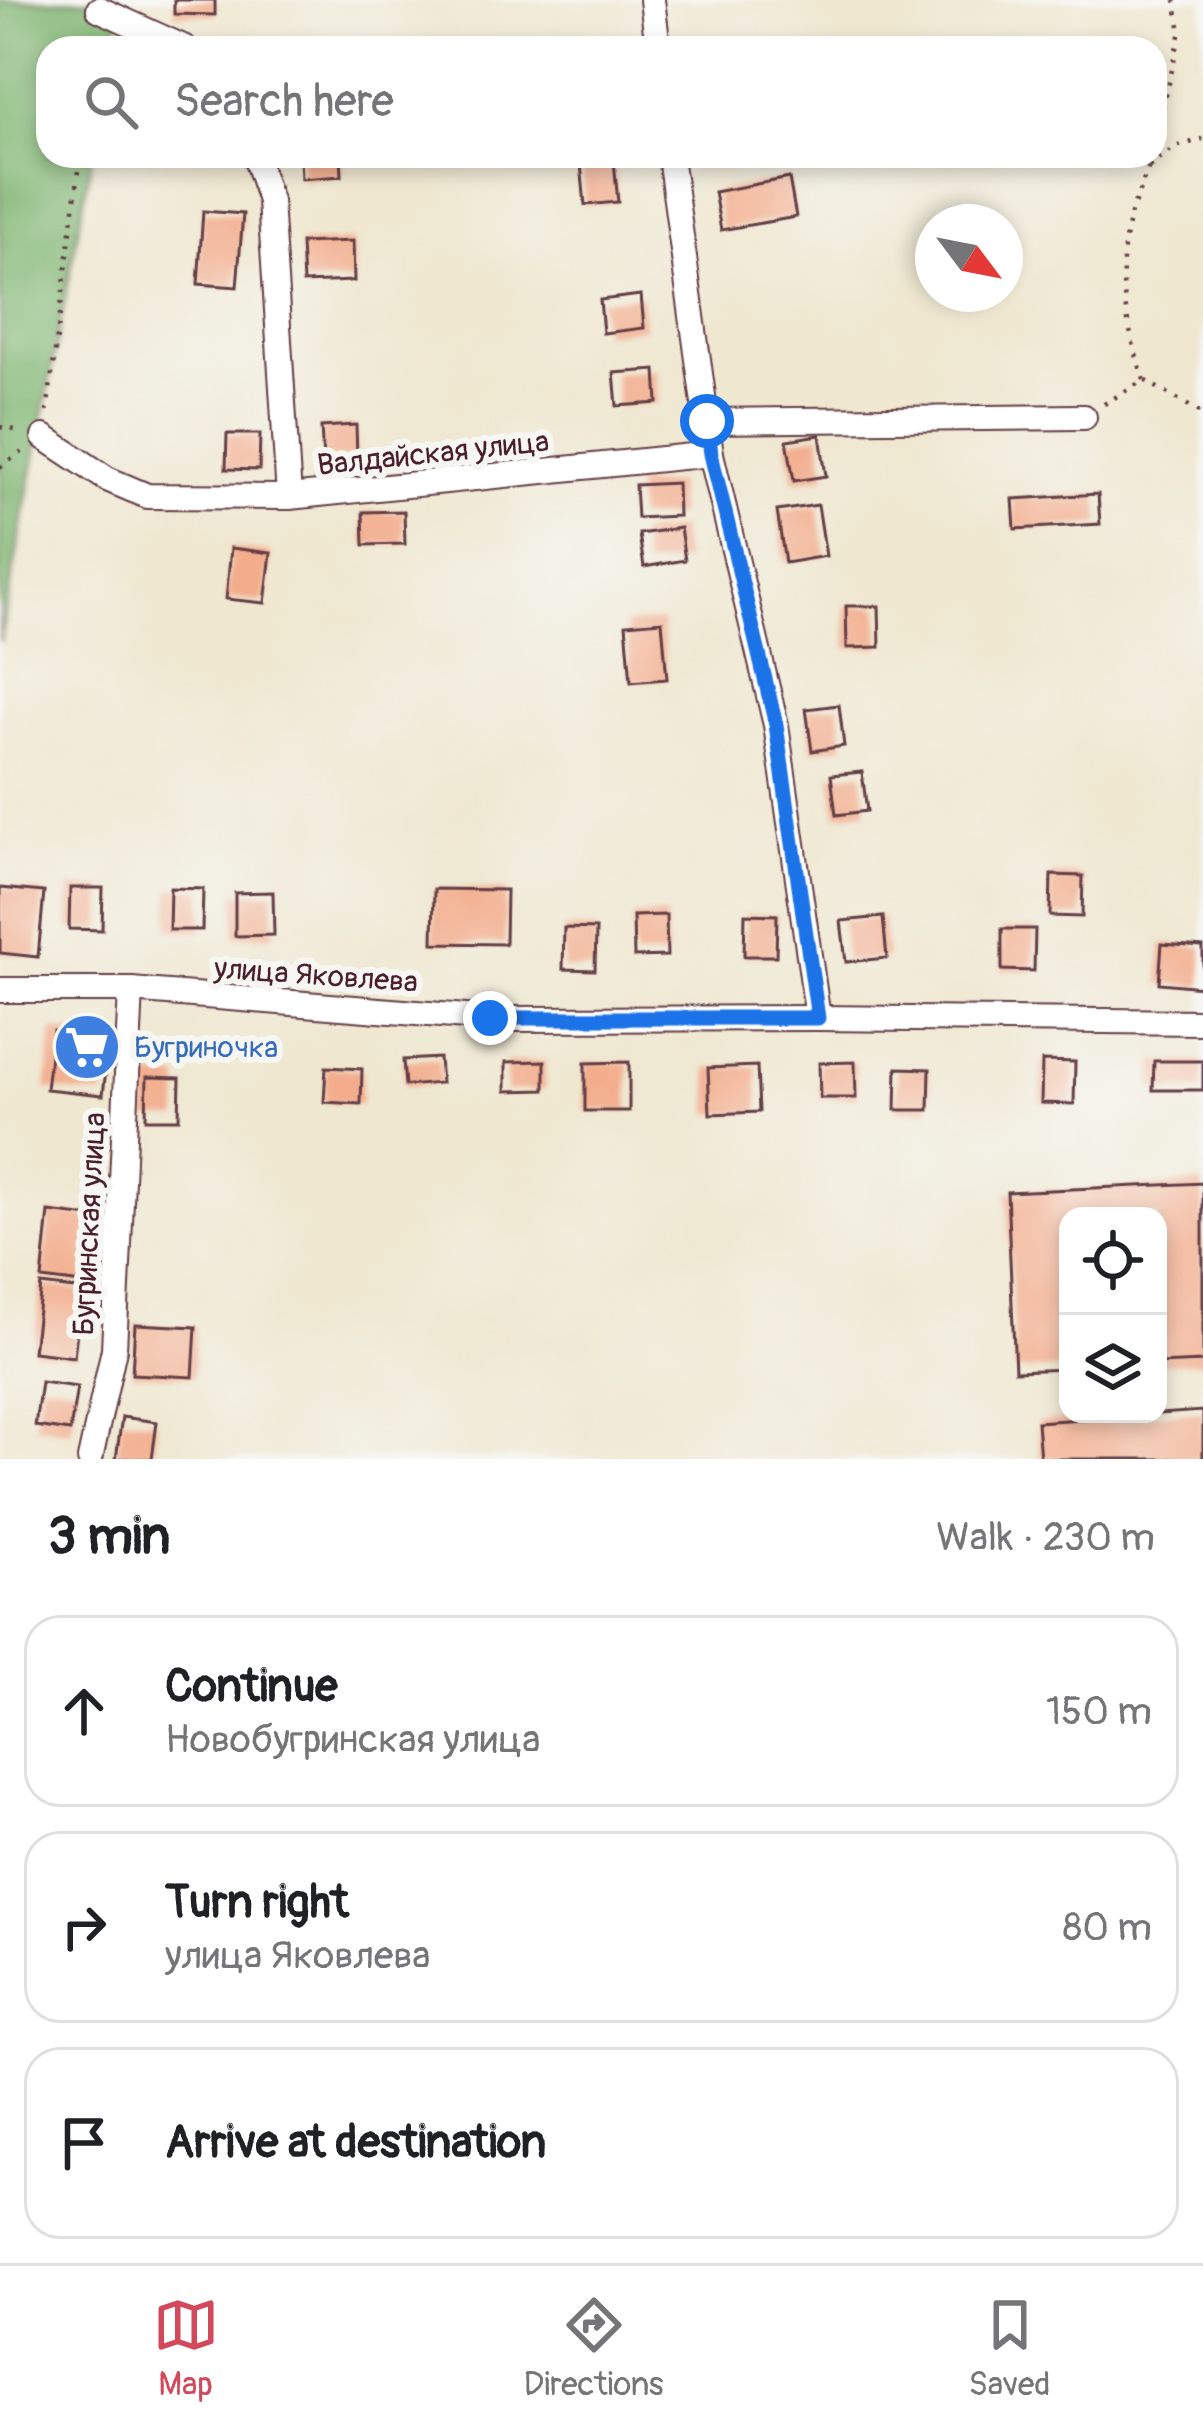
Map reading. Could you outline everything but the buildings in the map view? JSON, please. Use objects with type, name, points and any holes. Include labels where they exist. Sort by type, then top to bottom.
[{"type":"street","points":[[652,0],[656,36]]},
{"type":"street","points":[[99,9],[159,36]]},
{"type":"street","name":"Валдайская улица","points":[[259,168],[270,201],[289,497],[711,454]]},
{"type":"street","points":[[672,168],[711,454],[776,725],[818,1018]]},
{"type":"street","points":[[707,421],[1084,417]]},
{"type":"street","points":[[44,437],[107,479],[147,496],[289,497]]},
{"type":"street","name":"улица Яковлева","points":[[0,990],[131,991],[490,1018],[1203,1022]]},
{"type":"street","name":"Бугринская улица","points":[[90,1459],[114,1348],[131,991]]},
{"type":"path","points":[[1167,91],[1181,31],[1175,0]]},
{"type":"path","points":[[1167,152],[1203,139]]},
{"type":"path","points":[[44,437],[79,168]]},
{"type":"path","points":[[1149,168],[1127,225],[1121,273],[1130,338],[1144,380],[1203,414]]},
{"type":"path","points":[[1084,417],[1144,380]]},
{"type":"green space","points":[[0,0],[122,0],[115,36],[36,36],[36,168],[90,168],[0,642]]},
{"type":"place","name":"Бугриночка","points":[[87,1047]]},
{"type":"route","points":[[490,1018],[818,1018],[776,725],[707,421]]}]
